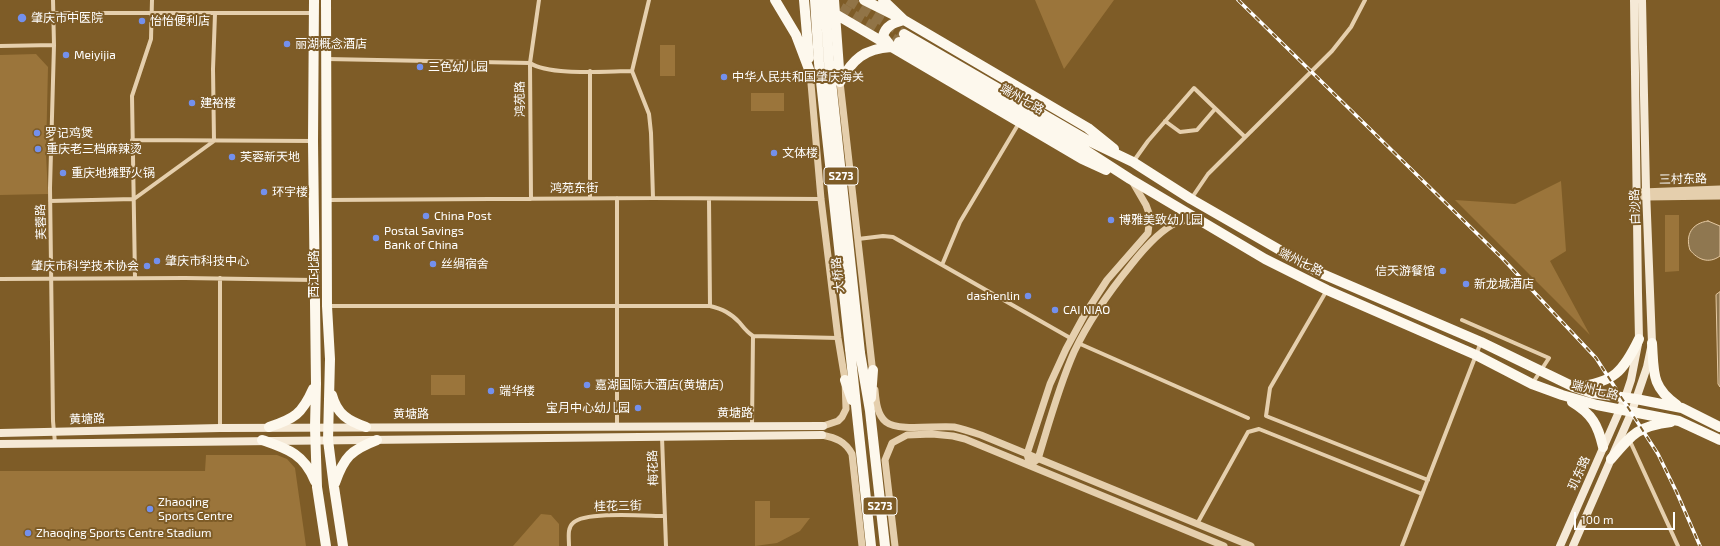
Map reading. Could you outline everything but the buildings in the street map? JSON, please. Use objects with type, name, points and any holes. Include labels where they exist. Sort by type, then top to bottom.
[{"type":"main road","name":"西江北路","points":[[314,0],[313,140],[316,384],[314,427],[317,487],[326,546]]},
{"type":"main road","name":"西江北路","points":[[326,0],[327,306],[330,359],[328,440],[343,546]]},
{"type":"main road","points":[[775,0],[796,35],[810,72]]},
{"type":"main road","points":[[804,0],[810,72]]},
{"type":"main road","points":[[813,0],[835,15],[898,41],[1020,123],[1082,159],[1130,179]]},
{"type":"main road","name":"大桥路","points":[[813,0],[819,63],[855,351],[870,412],[885,546]]},
{"type":"main road","name":"大桥路","points":[[825,0],[828,62],[855,351],[857,413],[871,546]]},
{"type":"main road","points":[[834,0],[840,86]]},
{"type":"main road","points":[[864,0],[904,20],[1088,128],[1129,160]]},
{"type":"main road","points":[[883,0],[904,20]]},
{"type":"main road","name":"白沙路","points":[[1620,410],[1636,363],[1639,339],[1634,0]]},
{"type":"main road","name":"白沙路","points":[[1632,411],[1647,367],[1652,343],[1646,194],[1642,0]]},
{"type":"main road","points":[[898,41],[883,36],[884,30],[891,24],[904,20]]},
{"type":"main road","points":[[840,86],[847,69],[861,55],[898,41]]},
{"type":"main road","name":"端州七路","points":[[898,41],[1087,140],[1129,160],[1191,199],[1318,272],[1482,342],[1574,387],[1592,393],[1636,399],[1682,408],[1720,427]]},
{"type":"main road","name":"端州七路","points":[[898,41],[1085,150],[1196,219],[1265,259],[1327,290],[1476,355],[1532,384],[1562,395],[1597,405],[1679,421],[1720,440]]},
{"type":"main road","points":[[1574,387],[1594,384],[1610,379],[1624,366],[1631,356],[1639,339]]},
{"type":"main road","points":[[1652,343],[1654,377],[1658,386],[1665,397],[1682,408]]},
{"type":"main road","points":[[315,359],[330,359]]},
{"type":"main road","points":[[870,412],[873,370]]},
{"type":"main road","points":[[845,380],[857,413]]},
{"type":"main road","points":[[268,428],[288,421],[298,414],[306,405],[316,384]]},
{"type":"main road","points":[[330,387],[333,401],[340,414],[352,422],[366,426]]},
{"type":"main road","points":[[1562,395],[1584,408],[1595,422],[1603,447]]},
{"type":"main road","name":"玑东路","points":[[1560,546],[1620,410]]},
{"type":"main road","name":"玑东路","points":[[1572,546],[1632,411]]},
{"type":"main road","points":[[1611,458],[1635,432],[1650,425],[1679,421]]},
{"type":"main road","name":"黄塘路","points":[[0,433],[366,426],[823,426]]},
{"type":"main road","name":"黄塘路","points":[[0,444],[822,435]]},
{"type":"main road","points":[[262,440],[285,448],[300,458],[310,471],[317,487]]},
{"type":"main road","points":[[334,487],[340,470],[348,456],[363,445],[377,440]]},
{"type":"main road","points":[[321,514],[337,509]]},
{"type":"street","name":"芙蓉路","points":[[53,0],[54,45],[50,201],[55,443]]},
{"type":"street","points":[[135,278],[132,96],[151,39],[152,0]]},
{"type":"street","name":"鸿苑路","points":[[531,198],[530,63],[539,0]]},
{"type":"street","points":[[649,0],[632,71],[649,114],[653,198]]},
{"type":"street","points":[[1191,199],[1208,174],[1332,51],[1351,27],[1365,0]]},
{"type":"street","points":[[54,13],[315,13]]},
{"type":"street","points":[[214,14],[214,141]]},
{"type":"street","points":[[0,46],[54,45]]},
{"type":"street","points":[[327,59],[530,63],[537,68],[551,71],[632,71]]},
{"type":"street","points":[[590,71],[590,198]]},
{"type":"street","points":[[810,72],[821,199],[838,338],[845,380],[846,409],[838,421],[823,426]]},
{"type":"street","points":[[812,89],[813,85],[826,80],[840,86],[876,402],[880,415],[886,422],[898,427],[953,427],[981,435],[1252,546]]},
{"type":"street","points":[[1129,160],[1148,141],[1194,88],[1245,137]]},
{"type":"street","points":[[1165,121],[1180,132],[1197,130],[1215,108]]},
{"type":"street","points":[[942,264],[960,222],[1020,123]]},
{"type":"street","points":[[132,140],[313,140]]},
{"type":"street","points":[[50,201],[134,199],[214,141]]},
{"type":"street","points":[[1030,465],[1028,454],[1050,384],[1071,339],[1085,314],[1108,280],[1148,233],[1150,221],[1148,211],[1130,179]]},
{"type":"street","name":"三村东路","points":[[1646,194],[1720,189]]},
{"type":"street","points":[[1636,194],[1646,194]]},
{"type":"street","name":"三村东路","points":[[1646,194],[1720,196]]},
{"type":"street","name":"鸿苑东街","points":[[326,200],[531,198],[821,199]]},
{"type":"street","points":[[617,198],[617,426]]},
{"type":"street","points":[[709,199],[710,306]]},
{"type":"street","points":[[1030,465],[1038,459],[1060,389],[1090,321],[1114,286],[1140,253],[1169,226],[1179,221],[1196,219]]},
{"type":"street","points":[[858,239],[883,236],[893,237],[1071,339],[1248,418]]},
{"type":"street","points":[[0,279],[220,278],[314,280]]},
{"type":"street","points":[[220,278],[220,428]]},
{"type":"street","points":[[1327,290],[1270,388],[1266,416],[1428,480]]},
{"type":"street","points":[[327,306],[710,306],[718,308],[734,316],[753,336],[838,338]]},
{"type":"street","points":[[1462,320],[1549,358],[1532,384]]},
{"type":"street","points":[[752,425],[753,336]]},
{"type":"street","points":[[1402,546],[1482,342]]},
{"type":"street","points":[[1197,524],[1248,432],[1259,429],[1422,494]]},
{"type":"street","points":[[895,546],[885,460],[892,443],[907,435],[932,434],[953,436],[1030,465],[1224,546]]},
{"type":"street","points":[[822,435],[842,440],[852,454],[862,546]]},
{"type":"street","name":"梅花路","points":[[662,436],[666,546]]},
{"type":"street","points":[[1628,438],[1678,546]]},
{"type":"street","points":[[853,465],[864,482]]},
{"type":"street","points":[[875,465],[890,512]]},
{"type":"street","name":"桂花三街","points":[[569,546],[568,536],[570,526],[574,521],[583,518],[601,516],[665,516]]},
{"type":"shaded area","points":[[1035,0],[1114,0],[1064,69]]},
{"type":"shaded area","points":[[660,45],[675,45],[675,76],[660,76]]},
{"type":"shaded area","points":[[36,54],[48,67],[46,154],[48,194],[0,195],[0,55]]},
{"type":"shaded area","points":[[751,93],[784,93],[784,111],[751,111]]},
{"type":"shaded area","points":[[1561,181],[1566,251],[1550,261],[1590,335],[1455,200],[1515,204]]},
{"type":"shaded area","points":[[1665,215],[1679,215],[1679,271],[1665,272]]},
{"type":"shaded area","points":[[1708,221],[1720,226],[1720,256],[1712,260],[1704,260],[1690,250],[1688,239],[1694,227],[1702,222]]},
{"type":"shaded area","points":[[1720,292],[1720,387],[1718,384],[1716,295]]},
{"type":"shaded area","points":[[431,375],[465,375],[465,395],[431,395]]},
{"type":"shaded area","name":"Zhaoqing Sports Centre","points":[[206,455],[277,455],[287,459],[295,468],[306,546],[0,546],[0,471],[205,471]]},
{"type":"shaded area","points":[[755,501],[770,501],[770,518],[810,518],[800,531],[777,543],[755,546]]},
{"type":"shaded area","points":[[541,514],[551,515],[559,524],[559,546],[513,546]]},
{"type":"tunnel","points":[[828,0],[899,42]]},
{"type":"tunnel","points":[[848,0],[904,34]]},
{"type":"railway","points":[[1238,0],[1502,258],[1596,358],[1658,454],[1700,546]]},
{"type":"place","name":"肇庆市中医院","points":[[22,18]]},
{"type":"place","name":"怡怡便利店","points":[[142,21]]},
{"type":"place","name":"丽湖概念酒店","points":[[287,44]]},
{"type":"place","name":"Meiyijia","points":[[66,55]]},
{"type":"place","name":"三色幼儿园","points":[[420,67]]},
{"type":"place","name":"中华人民共和国肇庆海关","points":[[724,77]]},
{"type":"place","name":"建裕楼","points":[[192,103]]},
{"type":"place","name":"罗记鸡煲","points":[[37,133]]},
{"type":"place","name":"重庆老三档麻辣烫","points":[[38,149]]},
{"type":"place","name":"文体楼","points":[[774,153]]},
{"type":"place","name":"芙蓉新天地","points":[[232,157]]},
{"type":"place","name":"重庆地摊野火锅","points":[[63,173]]},
{"type":"place","name":"环宇楼","points":[[264,192]]},
{"type":"place","name":"China Post","points":[[426,216]]},
{"type":"place","name":"博雅美致幼儿园","points":[[1111,220]]},
{"type":"place","name":"Postal Savings Bank of China","points":[[376,238]]},
{"type":"place","name":"肇庆市科技中心","points":[[157,261]]},
{"type":"place","name":"丝绸宿舍","points":[[433,264]]},
{"type":"place","name":"肇庆市科学技术协会","points":[[147,266]]},
{"type":"place","name":"信天游餐馆","points":[[1443,271]]},
{"type":"place","name":"新龙城酒店","points":[[1466,284]]},
{"type":"place","name":"dashenlin","points":[[1028,296]]},
{"type":"place","name":"CAI NIAO","points":[[1055,310]]},
{"type":"place","name":"嘉湖国际大酒店(黄塘店)","points":[[587,385]]},
{"type":"place","name":"端华楼","points":[[491,391]]},
{"type":"place","name":"宝月中心幼儿园","points":[[638,408]]},
{"type":"place","name":"Zhaoqing Sports Centre","points":[[150,509]]},
{"type":"place","name":"Zhaoqing Sports Centre Stadium","points":[[28,533]]}]
